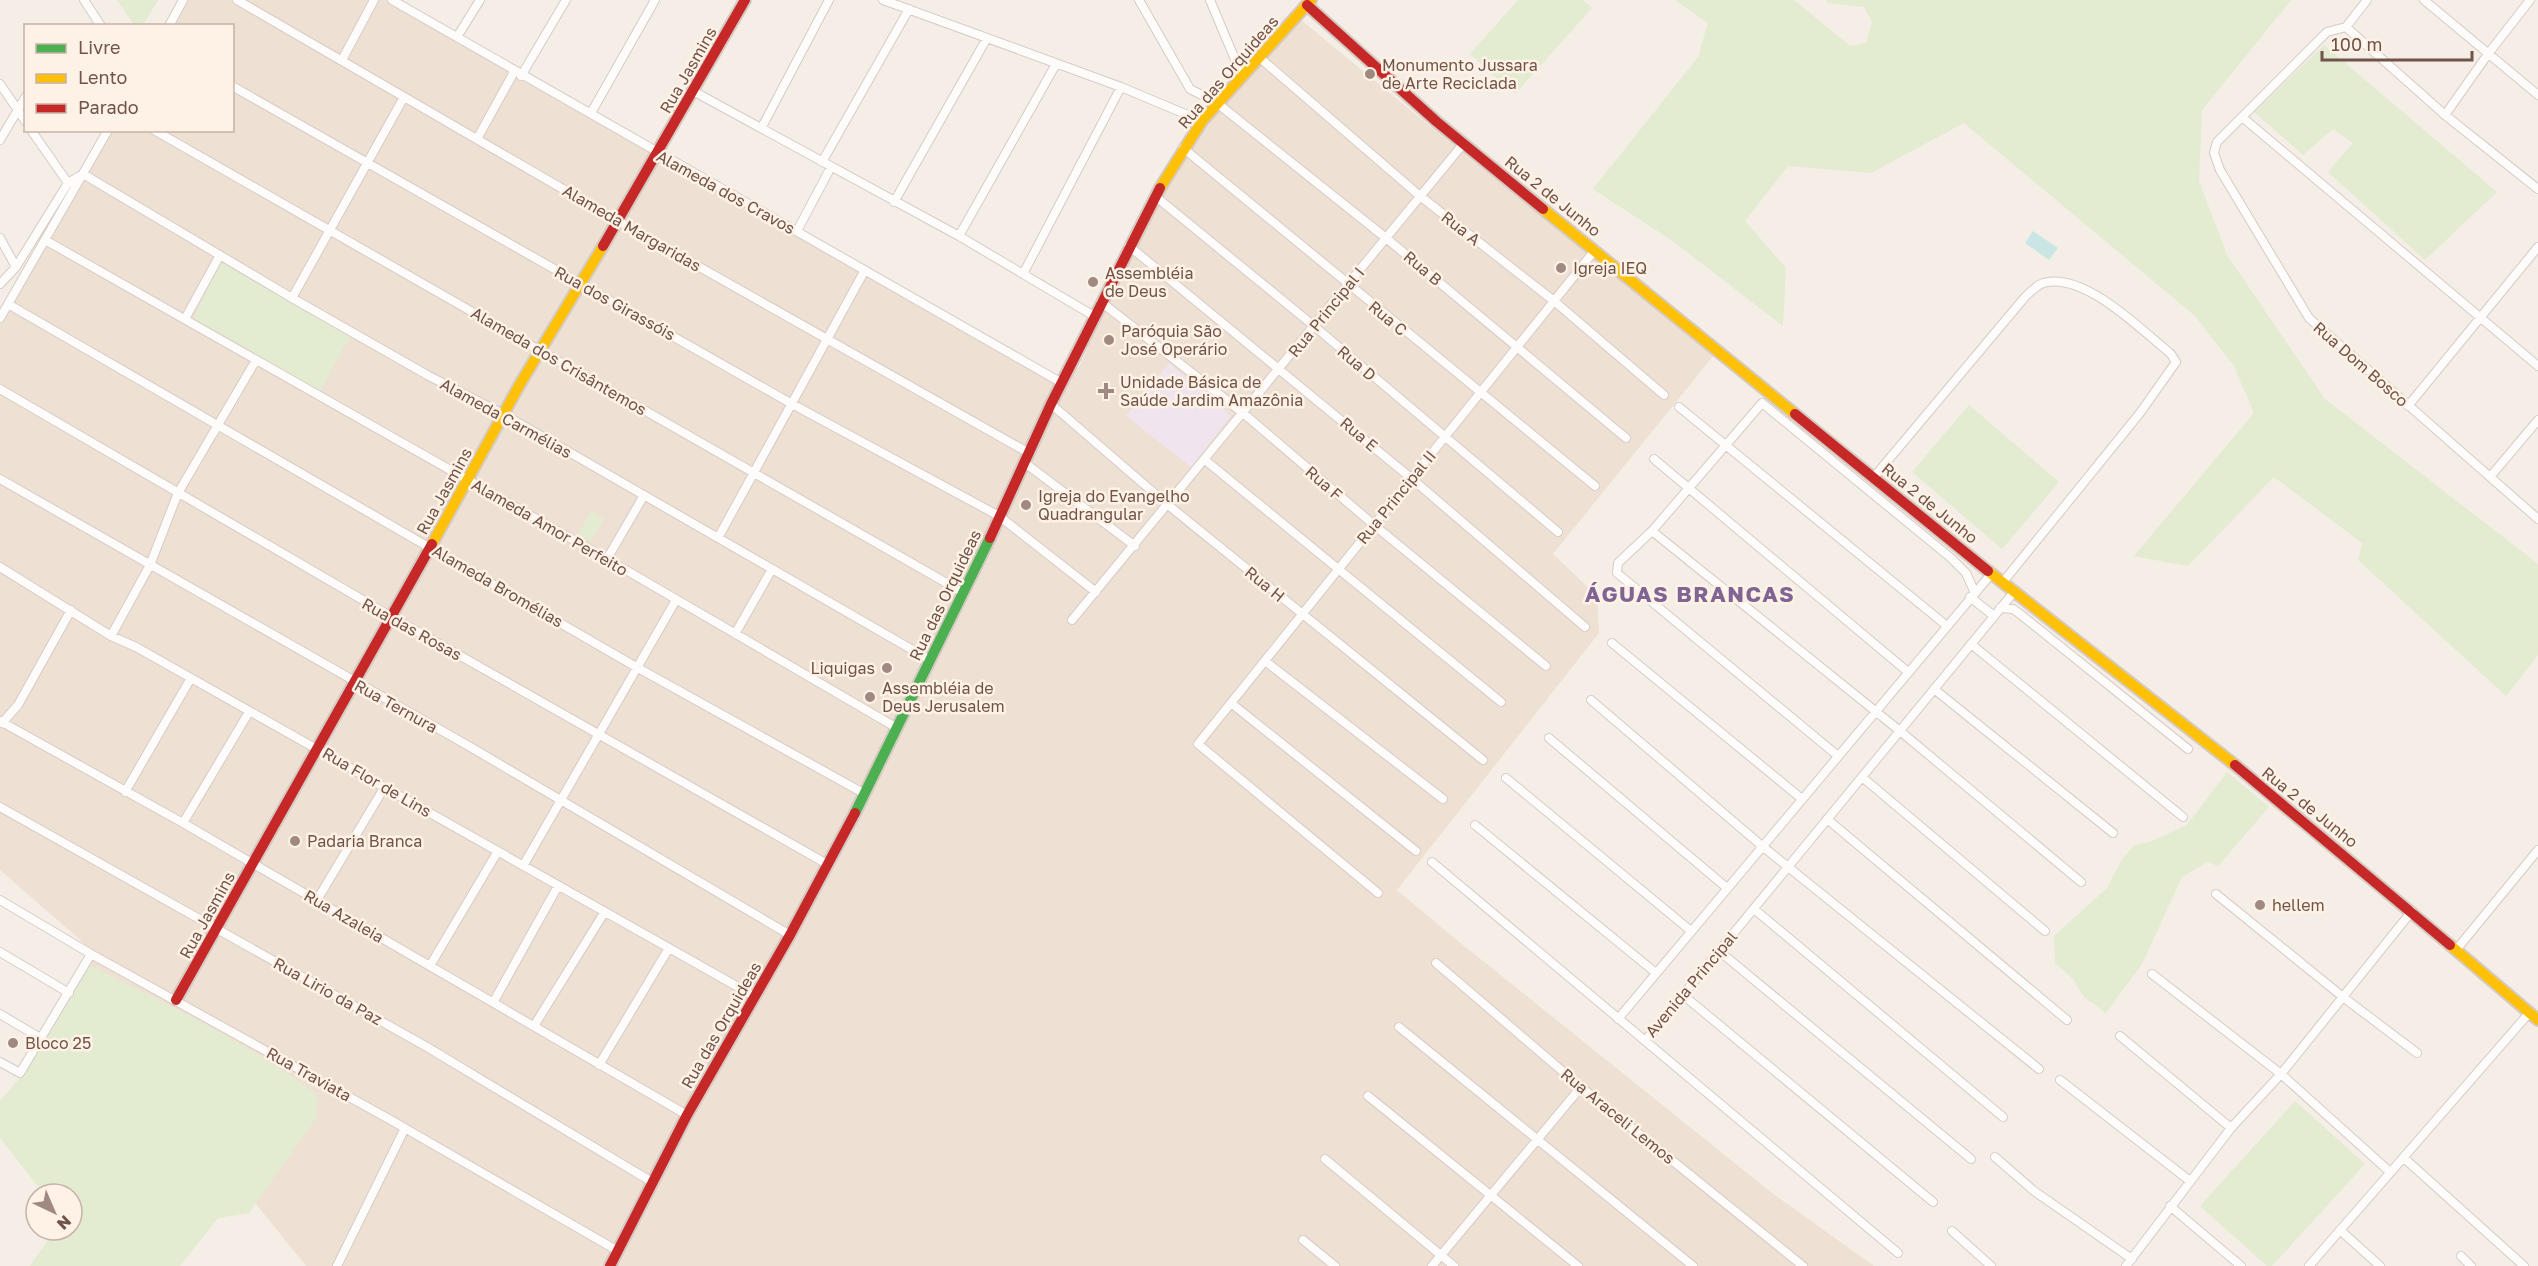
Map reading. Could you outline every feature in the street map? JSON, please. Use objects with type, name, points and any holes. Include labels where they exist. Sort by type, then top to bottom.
[{"type":"street","points":[[84,0],[100,24]]},
{"type":"street","points":[[170,24],[183,0]]},
{"type":"street","name":"Alameda Margaridas","points":[[237,0],[618,221],[828,338],[1027,458],[1135,546]]},
{"type":"street","points":[[342,60],[374,0]]},
{"type":"street","name":"Alameda dos Cravos","points":[[393,0],[518,74],[591,113],[657,153],[1062,382]]},
{"type":"street","points":[[457,37],[480,0]]},
{"type":"street","points":[[477,139],[566,0]]},
{"type":"street","points":[[591,113],[655,0]]},
{"type":"street","name":"Rua Jasmins","points":[[176,1000],[317,748],[356,683],[466,479],[745,0]]},
{"type":"street","points":[[762,127],[829,0]]},
{"type":"street","points":[[883,0],[1121,87],[1202,121]]},
{"type":"street","name":"Rua B","points":[[1138,0],[1190,89],[1217,103],[1386,238],[1626,438]]},
{"type":"street","points":[[1210,0],[1231,50],[1245,73]]},
{"type":"street","points":[[2367,0],[2346,27],[2327,32],[2242,117],[2538,366]]},
{"type":"street","points":[[2424,0],[2538,95]]},
{"type":"street","points":[[2445,115],[2530,0]]},
{"type":"street","name":"Rua das Orquideas","points":[[610,1266],[687,1115],[790,935],[865,794],[964,592],[1051,404],[1155,196],[1202,121],[1309,2]]},
{"type":"street","name":"Rua 2 de Junho","points":[[1309,2],[1437,122],[2014,592],[2177,718],[2412,911],[2534,1016]]},
{"type":"street","points":[[822,162],[909,9]]},
{"type":"street","points":[[2346,27],[2445,115],[2538,189]]},
{"type":"street","points":[[894,202],[987,38]]},
{"type":"street","name":"Rua A","points":[[1260,58],[1420,196],[1554,300],[1664,395]]},
{"type":"street","points":[[959,236],[1056,64]]},
{"type":"street","points":[[0,84],[24,119]]},
{"type":"street","name":"Rua dos Girassóis","points":[[234,87],[792,404],[999,516],[1096,592]]},
{"type":"street","points":[[1023,274],[1121,87]]},
{"type":"street","points":[[693,91],[959,236],[1094,316]]},
{"type":"street","points":[[292,298],[404,97]]},
{"type":"street","points":[[0,140],[24,100]]},
{"type":"street","name":"Rua Dom Bosco","points":[[2242,117],[2217,142],[2214,153],[2220,170],[2309,318],[2538,519]]},
{"type":"street","points":[[32,132],[68,183]]},
{"type":"street","points":[[0,318],[107,132]]},
{"type":"street","name":"Alameda dos Crisântemos","points":[[157,132],[964,592]]},
{"type":"street","name":"Rua Principal I","points":[[1072,620],[1464,143]]},
{"type":"street","name":"Rua C","points":[[1183,148],[1595,486]]},
{"type":"street","points":[[797,231],[831,167]]},
{"type":"street","points":[[0,284],[16,267],[68,183],[83,174]]},
{"type":"street","name":"Alameda Carmélias","points":[[83,174],[292,298],[429,376],[503,414],[643,497],[930,660]]},
{"type":"street","name":"Rua D","points":[[1155,196],[1314,326],[1558,532]]},
{"type":"street","points":[[0,238],[16,267]]},
{"type":"street","name":"Alameda Amor Perfeito","points":[[45,240],[607,559],[897,728]]},
{"type":"street","name":"Rua E","points":[[1129,246],[1412,478],[1584,627]]},
{"type":"street","points":[[2408,406],[2538,247]]},
{"type":"street","name":"Rua Principal II","points":[[1378,893],[1198,744],[1595,250]]},
{"type":"street","points":[[185,320],[220,255]]},
{"type":"street","points":[[718,538],[865,270]]},
{"type":"street","points":[[1874,477],[2025,297],[2043,284],[2072,284],[2097,295],[2175,358],[2176,362],[2140,413],[2003,582]]},
{"type":"street","name":"Rua F","points":[[1101,302],[1243,413],[1374,525],[1546,666]]},
{"type":"street","name":"Alameda Bromélias","points":[[8,304],[638,668],[865,794]]},
{"type":"street","points":[[111,636],[150,565],[178,493],[256,360]]},
{"type":"street","name":"Rua das Rosas","points":[[0,389],[392,617],[827,864]]},
{"type":"street","points":[[1838,756],[1617,573],[1618,562],[1652,531],[1762,403],[1951,558],[1966,573],[1973,595],[1994,616]]},
{"type":"street","name":"Rua H","points":[[1051,404],[1168,505],[1484,760]]},
{"type":"street","points":[[1680,407],[1947,626]]},
{"type":"street","points":[[2490,477],[2538,420]]},
{"type":"street","points":[[1205,459],[1501,702]]},
{"type":"street","points":[[1653,459],[1908,672]]},
{"type":"street","name":"Rua Ternura","points":[[0,479],[790,935]]},
{"type":"street","points":[[607,559],[643,497]]},
{"type":"street","points":[[1652,531],[1900,731],[2081,882]]},
{"type":"street","name":"Rua Flor de Lins","points":[[0,567],[111,636],[317,748],[604,913],[754,996]]},
{"type":"street","points":[[735,634],[772,569]]},
{"type":"street","name":"Avenida Principal","points":[[1992,573],[1617,1019],[1645,1041],[2014,592]]},
{"type":"street","points":[[523,866],[676,600]]},
{"type":"street","points":[[2001,608],[2013,609],[2020,614],[2188,749]]},
{"type":"street","points":[[1,722],[18,705],[71,610]]},
{"type":"street","points":[[1612,643],[1802,799]]},
{"type":"street","points":[[1971,644],[2183,817]]},
{"type":"street","points":[[1264,661],[1443,799]]},
{"type":"street","points":[[125,792],[191,678]]},
{"type":"street","points":[[1934,689],[2113,833]]},
{"type":"street","points":[[1592,700],[1762,846],[2039,1069]]},
{"type":"street","points":[[1231,703],[1416,851]]},
{"type":"street","points":[[183,823],[249,712]]},
{"type":"street","name":"Rua Azaleia","points":[[1,722],[430,964],[687,1115]]},
{"type":"street","points":[[1549,738],[1728,888]]},
{"type":"street","points":[[1862,777],[2045,931]]},
{"type":"street","points":[[1506,778],[1691,931]]},
{"type":"street","points":[[317,900],[384,788]]},
{"type":"street","name":"Rua Lirio da Paz","points":[[0,807],[427,1047],[652,1182]]},
{"type":"street","points":[[1827,819],[2067,1020]]},
{"type":"street","points":[[1474,825],[1656,973]]},
{"type":"street","points":[[2456,950],[2538,850]]},
{"type":"street","points":[[430,964],[498,851]]},
{"type":"street","points":[[1432,862],[1617,1019]]},
{"type":"street","points":[[494,1001],[558,886]]},
{"type":"street","points":[[2216,894],[2343,998],[2417,1053]]},
{"type":"street","name":"Rua Traviata","points":[[0,900],[91,954],[405,1128],[618,1251]]},
{"type":"street","points":[[1754,909],[2003,1117]]},
{"type":"street","points":[[2127,1266],[2231,1128],[2281,1074],[2412,911]]},
{"type":"street","points":[[534,1026],[604,913]]},
{"type":"street","points":[[599,1065],[669,948]]},
{"type":"street","points":[[1719,951],[1971,1159]]},
{"type":"street","points":[[0,952],[69,993]]},
{"type":"street","points":[[0,1062],[20,1073],[91,954]]},
{"type":"street","name":"Rua Araceli Lemos","points":[[1436,963],[1581,1087],[1803,1266]]},
{"type":"street","points":[[2152,974],[2281,1074],[2390,1172]]},
{"type":"street","points":[[1683,995],[1933,1202]]},
{"type":"street","points":[[0,1014],[42,1039]]},
{"type":"street","points":[[2309,1266],[2390,1172],[2534,1016]]},
{"type":"street","points":[[1399,1027],[1693,1266]]},
{"type":"street","points":[[2120,1036],[2231,1128]]},
{"type":"street","points":[[1645,1041],[1898,1253]]},
{"type":"street","points":[[2060,1080],[2190,1181]]},
{"type":"street","points":[[1432,1266],[1581,1087]]},
{"type":"street","points":[[1368,1096],[1578,1266]]},
{"type":"street","points":[[337,1266],[405,1128]]},
{"type":"street","points":[[1995,1157],[2034,1191],[2132,1259]]},
{"type":"street","points":[[2404,1158],[2524,1266]]},
{"type":"street","points":[[1325,1159],[1454,1266]]},
{"type":"street","points":[[2170,1206],[2241,1266]]},
{"type":"street","points":[[2340,1230],[2380,1266]]},
{"type":"street","points":[[1952,1231],[1991,1266]]},
{"type":"street","points":[[1303,1240],[1335,1266]]},
{"type":"street","points":[[2461,1256],[2471,1266]]},
{"type":"shaded area","points":[[180,0],[393,0],[1062,382],[1079,367],[1137,239],[1177,159],[1260,58],[1301,20],[1471,160],[1595,250],[1718,350],[1553,554],[1597,596],[1599,633],[1397,890],[1772,1193],[1874,1266],[306,1266],[137,1056],[69,993],[94,952],[0,870],[0,314],[104,132],[234,132],[234,24],[166,24]]},
{"type":"shaded area","points":[[1169,363],[1231,416],[1191,467],[1126,416]]},
{"type":"green space","points":[[117,0],[158,0],[144,24],[134,24]]},
{"type":"green space","points":[[1518,0],[1583,0],[1592,8],[1515,94],[1470,54]]},
{"type":"green space","points":[[1675,0],[1794,0],[1850,46],[1866,43],[1872,22],[1864,7],[1828,3],[1826,0],[2291,0],[2202,110],[2199,181],[2227,255],[2325,399],[2538,564],[2538,655],[2506,696],[2358,560],[2362,543],[2274,477],[2188,566],[2134,556],[2254,413],[2234,366],[2195,316],[1964,123],[1871,173],[1788,166],[1745,221],[1786,268],[1783,326],[1674,242],[1593,189],[1698,57],[1708,23]]},
{"type":"green space","points":[[2324,45],[2497,192],[2425,260],[2328,172],[2353,143],[2333,129],[2303,155],[2254,112]]},
{"type":"green space","points":[[221,260],[351,335],[320,391],[192,321]]},
{"type":"green space","points":[[1969,405],[2059,482],[2002,549],[1912,472]]},
{"type":"green space","points":[[591,511],[604,519],[591,541],[578,534]]},
{"type":"green space","points":[[2227,772],[2269,807],[2218,866],[2207,862],[2182,877],[2142,964],[2106,1013],[2084,997],[2073,979],[2055,963],[2054,936],[2107,888],[2121,861],[2134,845],[2150,842],[2187,825]]},
{"type":"green space","points":[[90,965],[234,1040],[290,1075],[316,1094],[317,1117],[249,1213],[218,1218],[180,1266],[30,1266],[47,1242],[84,1242],[84,1182],[35,1182],[0,1138],[0,1101],[19,1079]]},
{"type":"green space","points":[[2295,1101],[2365,1164],[2272,1266],[2267,1266],[2200,1206]]},
{"type":"water","points":[[2033,231],[2058,248],[2049,260],[2025,243]]},
{"type":"traffic: fast","points":[[855,813],[990,538]]},
{"type":"traffic: slow","points":[[1160,188],[1202,121],[1311,0]]},
{"type":"traffic: slow","points":[[1543,209],[1795,414]]},
{"type":"traffic: slow","points":[[432,544],[520,384],[603,246]]},
{"type":"traffic: slow","points":[[1988,571],[2235,765]]},
{"type":"traffic: slow","points":[[2450,945],[2538,1020]]},
{"type":"traffic: jam","points":[[603,246],[745,0]]},
{"type":"traffic: jam","points":[[1307,5],[1437,122],[1543,209]]},
{"type":"traffic: jam","points":[[990,538],[1051,404],[1160,188]]},
{"type":"traffic: jam","points":[[1795,414],[1988,571]]},
{"type":"traffic: jam","points":[[176,1000],[432,544]]},
{"type":"traffic: jam","points":[[2235,765],[2450,945]]},
{"type":"traffic: jam","points":[[610,1266],[687,1115],[790,935],[855,813]]},
{"type":"place","name":"Monumento Jussara de Arte Reciclada","points":[[1370,74]]},
{"type":"place","name":"Igreja IEQ","points":[[1561,268]]},
{"type":"place","name":"Assembléia de Deus","points":[[1093,282]]},
{"type":"place","name":"Paróquia São José Operário","points":[[1109,340]]},
{"type":"place","name":"Unidade Básica de Saúde Jardim Amazônia","points":[[1106,391]]},
{"type":"place","name":"Igreja do Evangelho Quadrangular","points":[[1026,505]]},
{"type":"place","name":"Liquigas","points":[[887,668]]},
{"type":"place","name":"Assembléia de Deus Jerusalem","points":[[870,697]]},
{"type":"place","name":"Padaria Branca","points":[[295,841]]},
{"type":"place","name":"hellem","points":[[2260,905]]},
{"type":"place","name":"Bloco 25","points":[[13,1043]]},
{"type":"district","name":"ÁGUAS BRANCAS","points":[[1690,594]]}]
